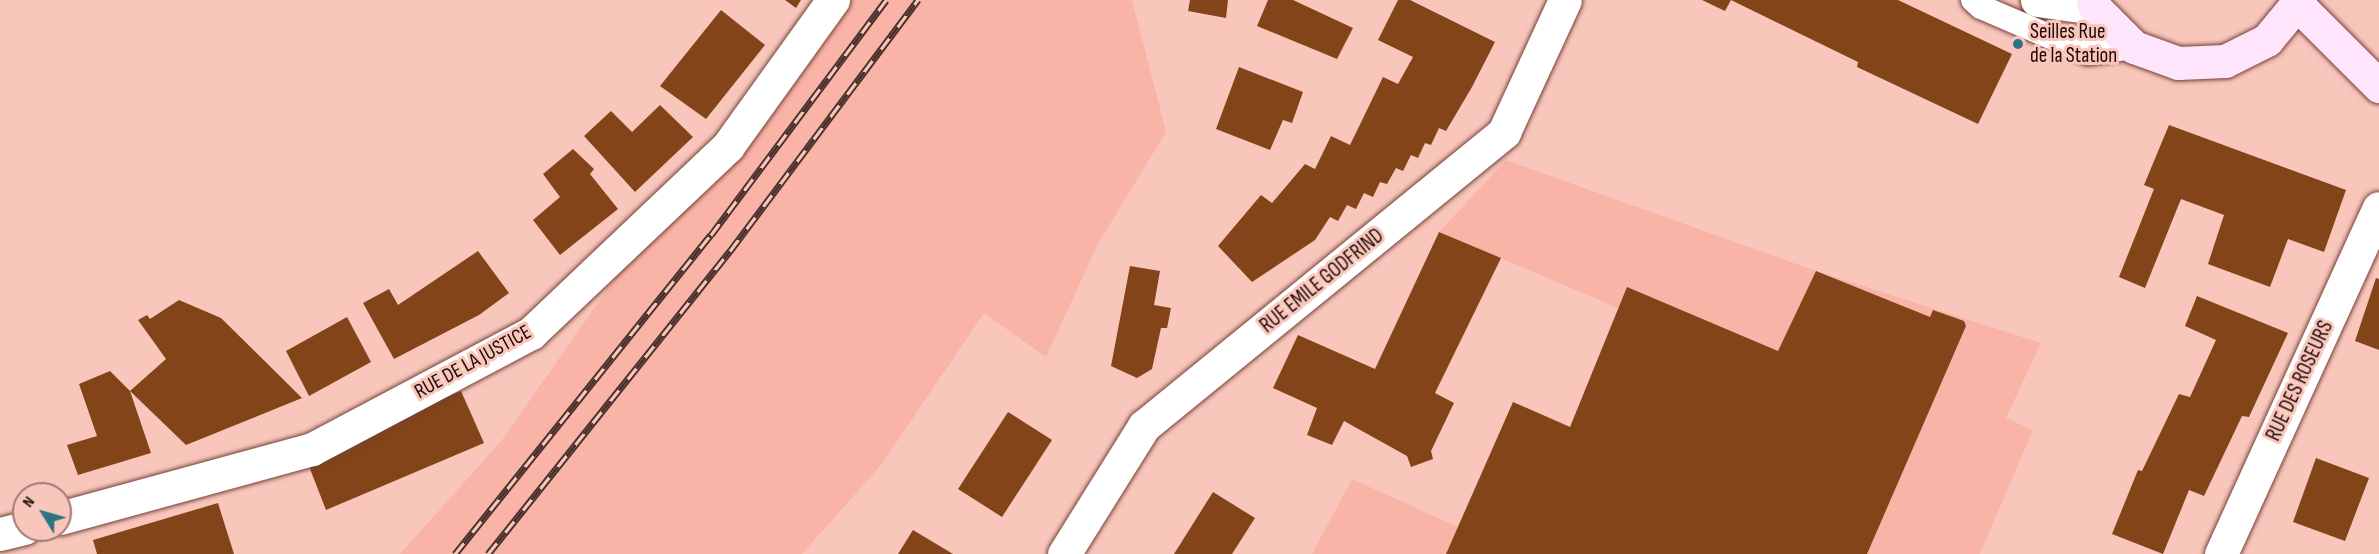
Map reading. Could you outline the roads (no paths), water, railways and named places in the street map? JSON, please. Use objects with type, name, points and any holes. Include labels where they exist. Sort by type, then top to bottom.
[{"type":"main road","points":[[2094,4],[2134,47],[2178,63],[2225,61],[2267,40],[2299,2],[2379,86]]},
{"type":"street","name":"RUE DE LA JUSTICE","points":[[72,515],[312,449],[531,333],[728,146],[833,0]]},
{"type":"street","name":"RUE EMILE GODFRIND","points":[[1064,554],[1144,426],[1504,132],[1565,0]]},
{"type":"street","points":[[2037,0],[2094,4]]},
{"type":"street","name":"RUE DES ROSEURS","points":[[2221,554],[2379,208]]},
{"type":"lane","points":[[1973,0],[1981,7],[2088,53],[2134,47]]},
{"type":"railway","points":[[455,554],[711,235],[886,0]]},
{"type":"railway","points":[[488,554],[730,251],[918,0]]},
{"type":"place","name":"Seilles Rue de la Station","points":[[2018,44]]}]
